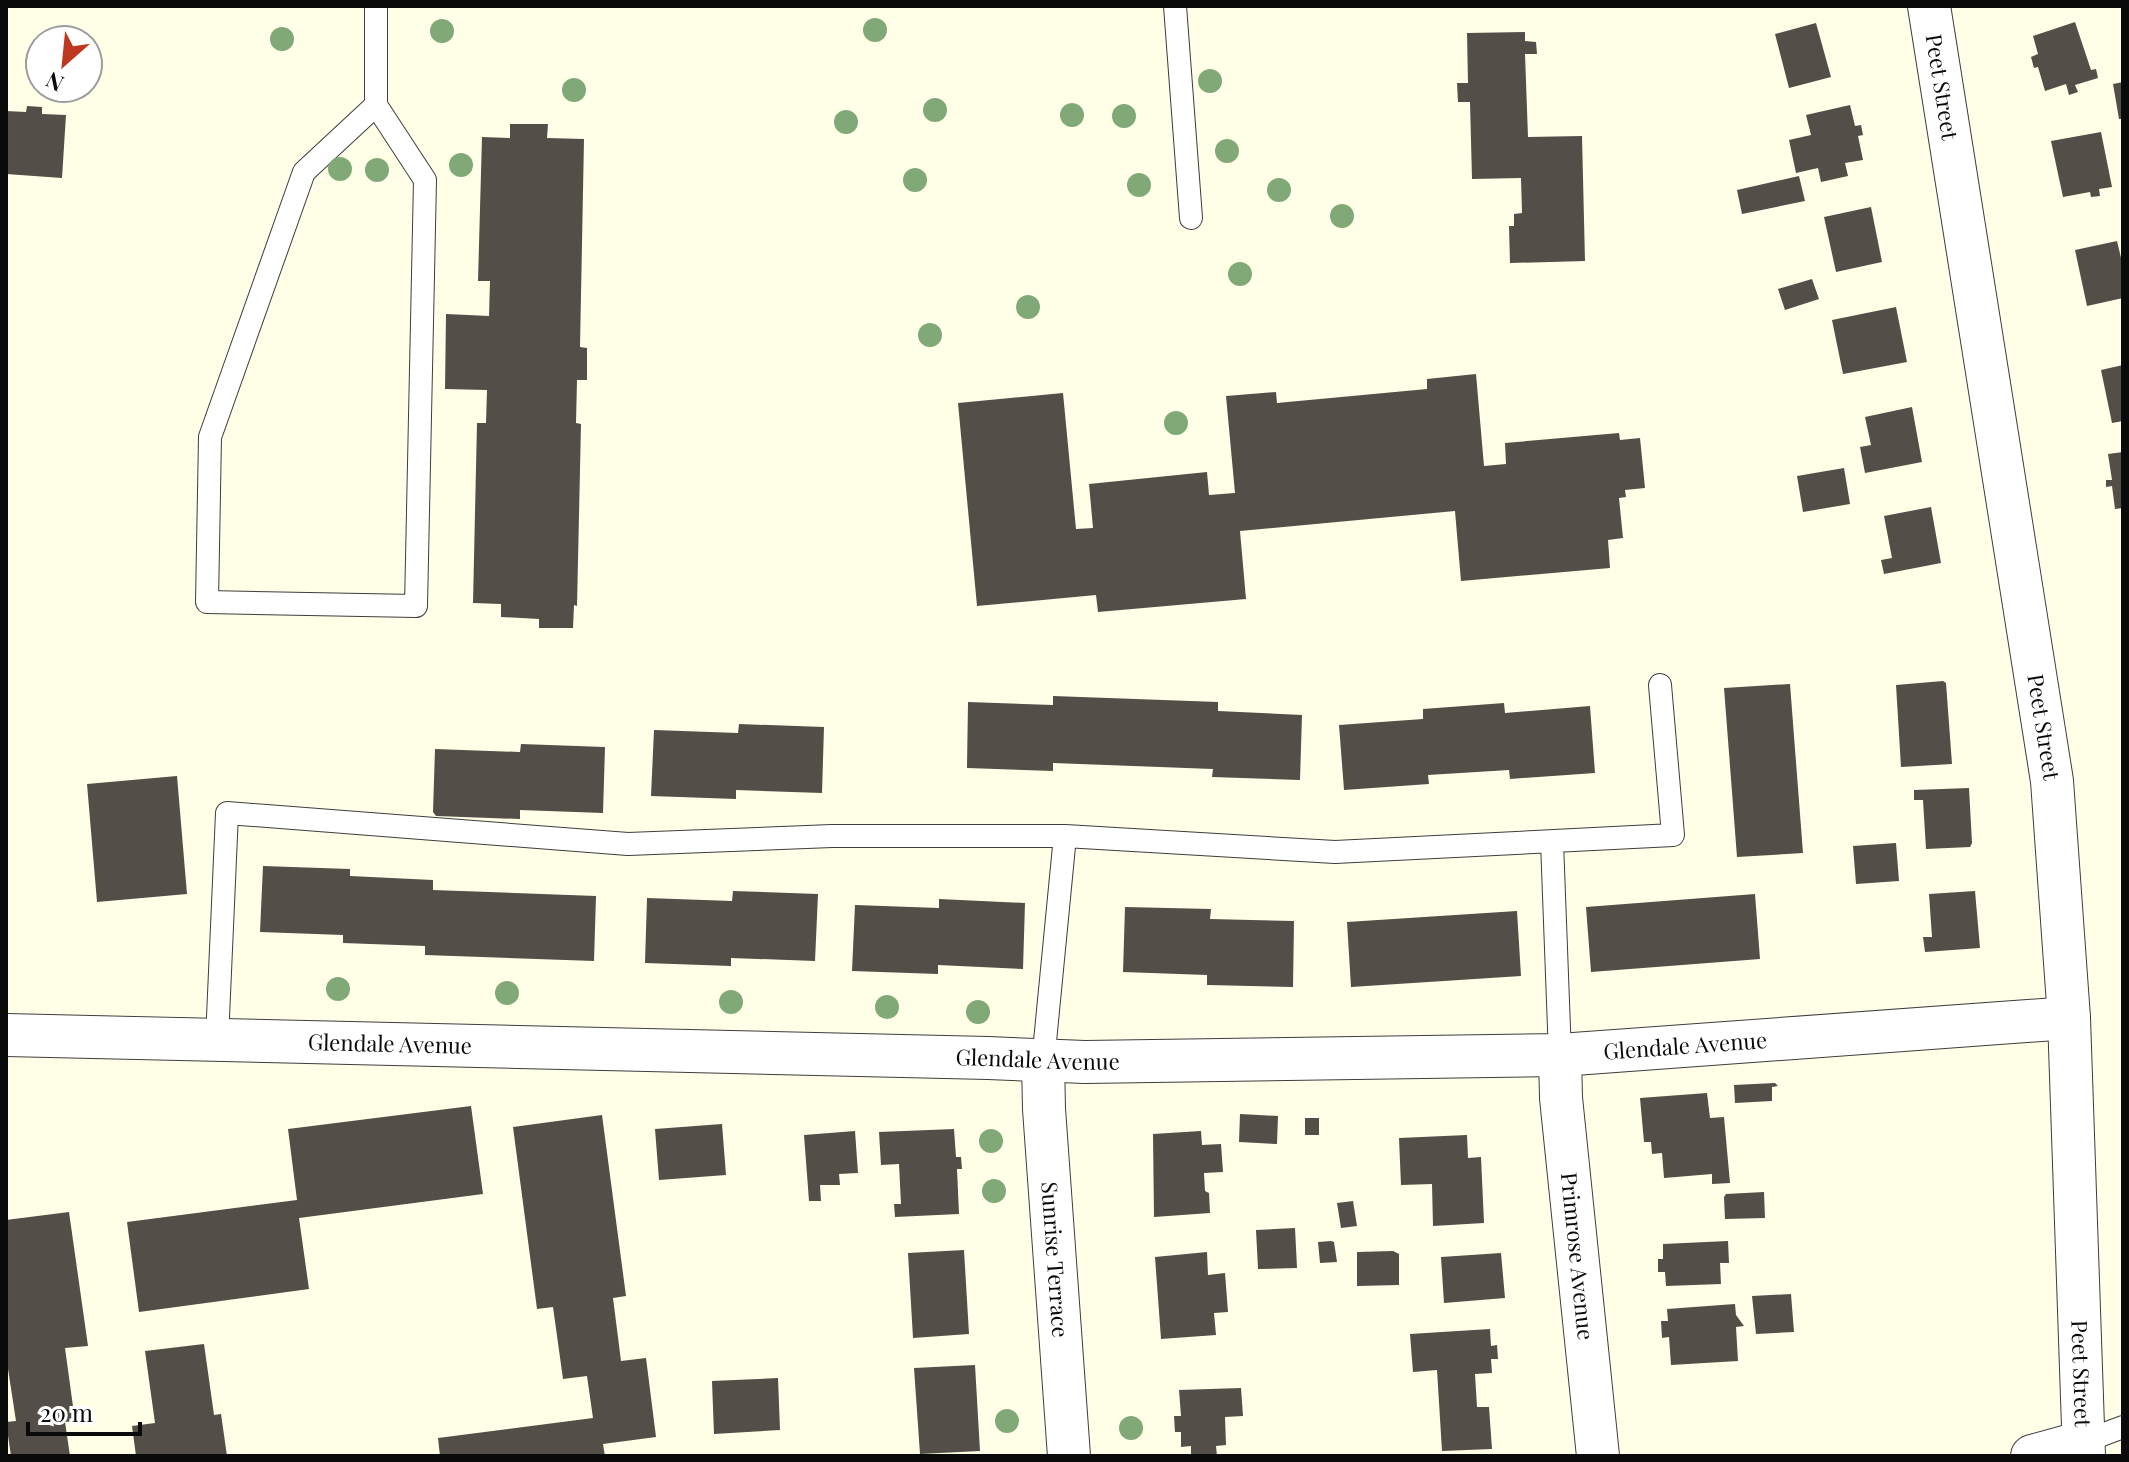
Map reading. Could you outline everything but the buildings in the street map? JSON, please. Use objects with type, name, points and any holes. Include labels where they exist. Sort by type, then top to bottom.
[{"type":"street","name":"Peet Street","points":[[1929,6],[2052,781],[2069,1018],[2083,1449]]},
{"type":"street","name":"Glendale Avenue","points":[[6,1035],[959,1057],[1043,1062],[1560,1055],[2069,1018]]},
{"type":"street","name":"Primrose Avenue","points":[[1560,1055],[1561,1098],[1598,1456]]},
{"type":"street","name":"Sunrise Terrace","points":[[1043,1062],[1069,1456]]},
{"type":"street","points":[[2032,1456],[2083,1449]]},
{"type":"lane","points":[[376,6],[376,105],[425,180],[416,606],[207,602],[210,437],[304,172],[376,105]]},
{"type":"lane","points":[[1175,6],[1191,218]]},
{"type":"lane","points":[[217,1040],[227,813],[628,844],[832,836],[1065,836],[1335,852],[1673,835],[1660,685]]},
{"type":"lane","points":[[1043,1062],[1065,836]]},
{"type":"lane","points":[[1552,842],[1560,1055]]},
{"type":"lane","points":[[2083,1449],[2123,1427]]}]
